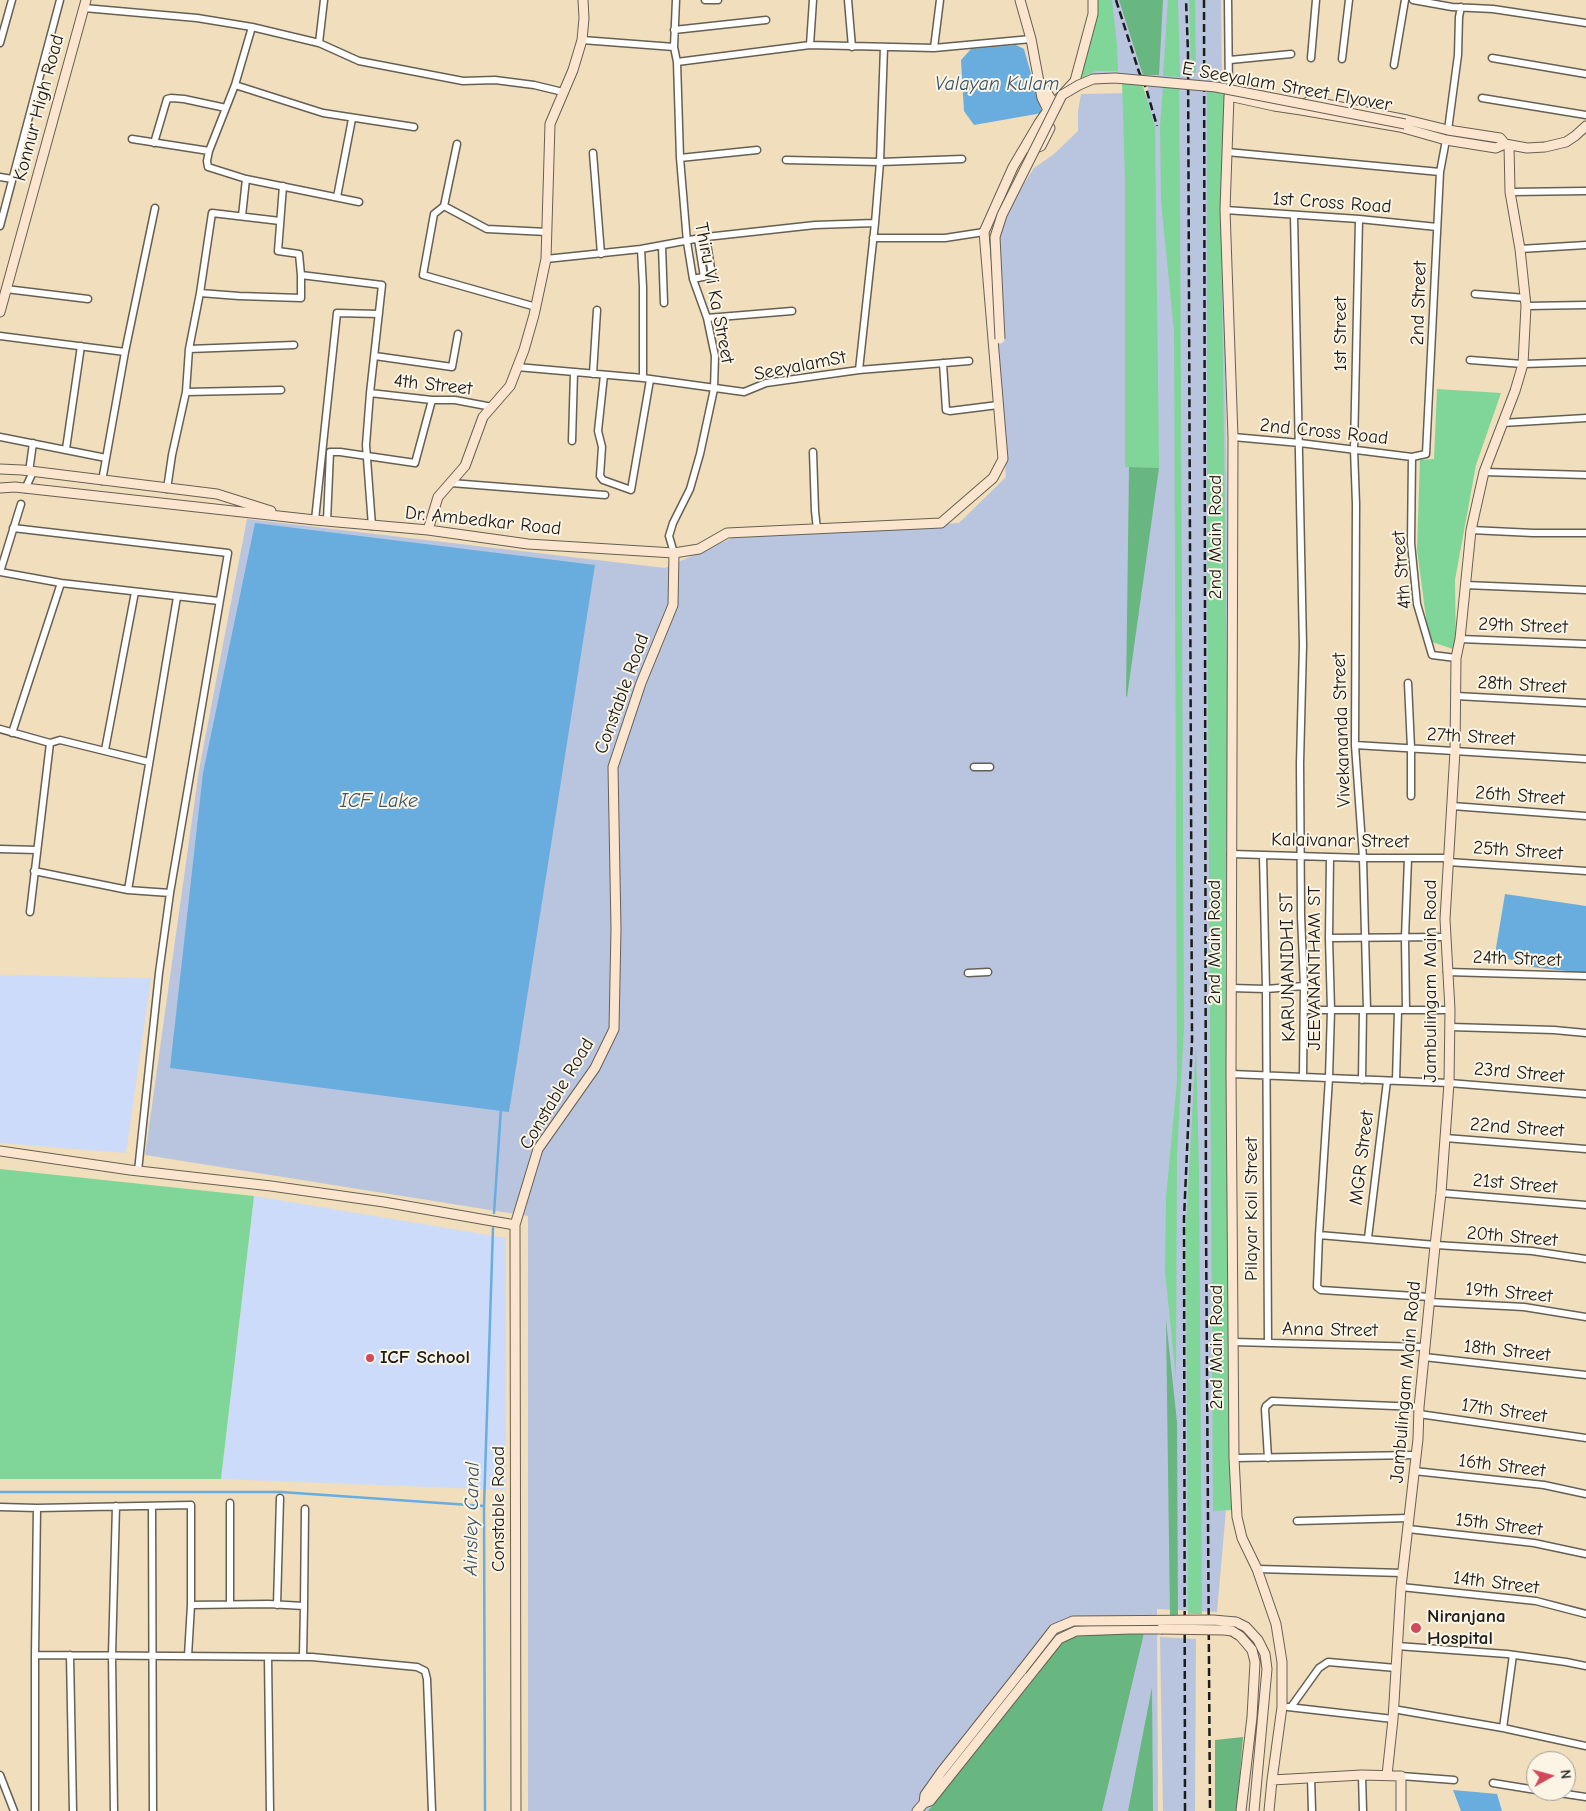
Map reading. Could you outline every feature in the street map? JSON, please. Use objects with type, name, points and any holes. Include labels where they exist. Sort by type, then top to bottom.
[{"type":"street","points":[[0,43],[12,0]]},
{"type":"street","points":[[0,226],[60,0]]},
{"type":"street","points":[[319,43],[324,0]]},
{"type":"street","points":[[428,530],[438,497],[465,466],[483,417],[510,386],[518,367],[536,307],[546,259],[550,124],[573,70],[582,40],[583,0]]},
{"type":"street","name":"Thiru Vi Ka Street","points":[[674,553],[669,536],[673,522],[690,490],[700,454],[714,389],[715,356],[707,318],[693,279],[687,242],[680,158],[677,62],[674,47],[676,0]]},
{"type":"street","points":[[705,0],[718,0]]},
{"type":"street","points":[[810,45],[813,0]]},
{"type":"street","points":[[848,0],[852,47]]},
{"type":"street","points":[[934,48],[940,0]]},
{"type":"street","points":[[1020,0],[1042,98],[1048,110]]},
{"type":"street","points":[[996,370],[984,232],[1013,168],[1048,110],[1075,82],[1093,14],[1094,0]]},
{"type":"street","points":[[1228,0],[1229,96],[1400,127],[1446,140],[1496,148],[1505,144],[1527,148],[1545,147],[1566,142],[1586,126]]},
{"type":"street","points":[[1312,58],[1316,0]]},
{"type":"street","points":[[1342,59],[1349,0]]},
{"type":"street","points":[[1394,65],[1405,0]]},
{"type":"street","points":[[1414,0],[1461,7],[1493,9],[1586,23]]},
{"type":"street","points":[[85,4],[252,27],[319,43],[359,61],[463,81],[495,80],[534,85],[563,92]]},
{"type":"street","name":"Konnur High Road","points":[[0,312],[85,4]]},
{"type":"street","points":[[1448,130],[1458,55],[1461,7]]},
{"type":"street","points":[[674,30],[766,20]]},
{"type":"street","points":[[252,27],[235,85],[210,151],[207,161],[208,167],[246,179],[359,202]]},
{"type":"street","points":[[677,62],[810,45],[934,48],[1030,39]]},
{"type":"street","points":[[582,40],[674,47]]},
{"type":"street","points":[[859,370],[876,223],[884,47]]},
{"type":"street","points":[[1230,60],[1291,54]]},
{"type":"street","points":[[1492,58],[1586,74]]},
{"type":"street","name":"E Seeyalam Street Flyover","points":[[996,370],[1000,339],[995,237],[1002,215],[1062,95],[1093,79],[1115,78],[1216,87],[1505,144]]},
{"type":"street","points":[[1025,150],[1032,150],[1041,146],[1057,115],[1055,102],[1038,80]]},
{"type":"street","points":[[235,85],[323,113],[352,119],[414,127]]},
{"type":"street","name":"2nd Main Road","points":[[1229,96],[1224,210],[1233,438],[1231,1074],[1234,1458],[1237,1517],[1242,1538],[1257,1569],[1276,1624],[1282,1662],[1286,1707],[1272,1780],[1269,1811]]},
{"type":"street","points":[[1482,98],[1586,114]]},
{"type":"street","points":[[154,143],[167,99],[184,99],[226,108]]},
{"type":"street","points":[[1301,110],[1310,101],[1448,130],[1500,138],[1505,144]]},
{"type":"street","points":[[337,197],[352,119]]},
{"type":"street","points":[[132,139],[210,151]]},
{"type":"street","name":"2nd Street","points":[[1412,457],[1426,454],[1440,172],[1446,140]]},
{"type":"street","points":[[457,144],[444,206],[434,214],[423,275],[536,307]]},
{"type":"street","name":"Jambulingam Main Road","points":[[1387,1775],[1401,1587],[1416,1455],[1429,1300],[1442,1193],[1449,1083],[1450,1010],[1445,936],[1455,751],[1456,658],[1460,639],[1471,530],[1484,472],[1515,391],[1523,364],[1526,302],[1505,144]]},
{"type":"street","points":[[680,158],[757,150]]},
{"type":"street","points":[[1227,152],[1440,172]]},
{"type":"street","points":[[593,153],[601,254]]},
{"type":"street","points":[[786,160],[880,162],[962,159]]},
{"type":"street","points":[[0,177],[12,179]]},
{"type":"street","points":[[242,216],[246,179]]},
{"type":"street","points":[[200,293],[301,298],[299,254],[278,251],[283,186]]},
{"type":"street","points":[[1510,192],[1586,191]]},
{"type":"street","points":[[444,206],[487,229],[547,232]]},
{"type":"street","points":[[102,481],[125,352],[156,208]]},
{"type":"street","name":"1st Cross Road","points":[[1224,210],[1359,219],[1437,227]]},
{"type":"street","points":[[168,489],[172,456],[186,392],[189,349],[200,293],[212,213],[280,221]]},
{"type":"street","name":"KARUNANIDHI ST","points":[[1294,215],[1303,645],[1300,763],[1304,1078]]},
{"type":"street","name":"1st Street","points":[[1354,449],[1359,219]]},
{"type":"street","points":[[546,259],[641,249],[687,242],[698,238],[815,225],[876,223]]},
{"type":"street","points":[[874,238],[945,238],[984,232]]},
{"type":"street","points":[[693,279],[712,275],[706,237]]},
{"type":"street","points":[[698,238],[704,277]]},
{"type":"street","points":[[662,246],[664,303]]},
{"type":"street","points":[[1520,249],[1586,246]]},
{"type":"street","points":[[604,375],[598,431],[602,447],[600,476],[603,480],[631,490],[647,379],[641,249]]},
{"type":"street","points":[[301,275],[382,285],[366,445],[372,526]]},
{"type":"street","points":[[6,290],[88,299]]},
{"type":"street","points":[[1475,294],[1526,302],[1586,305]]},
{"type":"street","points":[[593,374],[598,310]]},
{"type":"street","points":[[707,318],[792,311]]},
{"type":"street","points":[[315,520],[336,312],[379,314]]},
{"type":"street","points":[[375,356],[452,367],[458,334]]},
{"type":"street","points":[[0,336],[125,352]]},
{"type":"street","points":[[189,349],[294,345]]},
{"type":"street","points":[[66,449],[81,346]]},
{"type":"street","points":[[1470,360],[1523,364],[1586,362]]},
{"type":"street","name":"SeeyalamSt","points":[[518,367],[647,379],[744,392],[766,383],[859,370],[969,361]]},
{"type":"street","points":[[943,363],[946,410],[998,405]]},
{"type":"street","name":"Dr. Ambedkar Road","points":[[0,488],[428,530],[528,544],[674,553],[699,549],[727,533],[941,523],[993,478],[1002,460],[996,370]]},
{"type":"street","points":[[572,441],[574,372]]},
{"type":"street","points":[[186,392],[281,390]]},
{"type":"street","name":"4th Street","points":[[370,393],[432,400],[456,400],[492,406]]},
{"type":"street","points":[[327,520],[330,452],[415,463],[432,400]]},
{"type":"street","points":[[1502,423],[1586,418]]},
{"type":"street","points":[[0,437],[106,458]]},
{"type":"street","name":"2nd Cross Road","points":[[1233,438],[1300,443],[1412,457]]},
{"type":"street","points":[[25,489],[31,472],[33,443]]},
{"type":"street","name":"Vivekananda Street","points":[[1354,449],[1356,504],[1355,745],[1363,858],[1365,1010],[1362,1080]]},
{"type":"street","points":[[813,452],[817,529]]},
{"type":"street","name":"4th Street","points":[[1412,457],[1413,506],[1411,543],[1417,604],[1432,655],[1456,658]]},
{"type":"street","name":"Dr. Ambedkar Road","points":[[0,469],[217,494],[290,517]]},
{"type":"street","points":[[1484,472],[1586,475]]},
{"type":"street","points":[[451,484],[605,495]]},
{"type":"street","points":[[21,504],[0,572],[61,583],[219,601]]},
{"type":"street","points":[[13,528],[228,553],[170,893],[159,973],[138,1171]]},
{"type":"street","points":[[1471,530],[1586,533]]},
{"type":"street","name":"Constable Road","points":[[516,1811],[514,1224],[538,1149],[595,1068],[614,1029],[616,929],[613,767],[641,683],[673,605],[674,553]]},
{"type":"street","points":[[12,733],[61,583]]},
{"type":"street","points":[[1465,585],[1586,590]]},
{"type":"street","points":[[105,750],[135,592]]},
{"type":"street","points":[[128,890],[178,597]]},
{"type":"street","name":"29th Street","points":[[1460,639],[1586,644]]},
{"type":"street","points":[[1408,683],[1411,796]]},
{"type":"street","name":"28th Street","points":[[1456,696],[1586,703]]},
{"type":"street","points":[[0,729],[50,743],[60,740],[149,762]]},
{"type":"street","points":[[30,912],[50,743]]},
{"type":"street","name":"27th Street","points":[[1355,745],[1586,759]]},
{"type":"street","points":[[974,767],[990,767]]},
{"type":"street","name":"26th Street","points":[[1452,806],[1586,816]]},
{"type":"street","points":[[0,849],[37,850]]},
{"type":"street","name":"Kalaivanar Street","points":[[1231,854],[1448,860]]},
{"type":"street","name":"Pilayar Koil Street","points":[[1263,855],[1266,989],[1268,1343]]},
{"type":"street","name":"JEEVANANTHAM ST","points":[[1319,1234],[1329,1078],[1331,1010],[1329,938],[1330,857]]},
{"type":"street","points":[[1406,1010],[1405,938],[1408,858]]},
{"type":"street","name":"25th Street","points":[[1448,860],[1586,871]]},
{"type":"street","points":[[34,871],[128,890],[170,893]]},
{"type":"street","points":[[1329,938],[1445,936]]},
{"type":"street","points":[[968,973],[988,972]]},
{"type":"street","name":"24th Street","points":[[1447,972],[1586,976]]},
{"type":"street","points":[[1231,988],[1266,989],[1304,986]]},
{"type":"street","points":[[1304,1010],[1450,1010]]},
{"type":"street","points":[[1396,1081],[1398,1010]]},
{"type":"street","points":[[1450,1027],[1554,1030],[1586,1033]]},
{"type":"street","name":"23rd Street","points":[[1231,1074],[1449,1083],[1586,1094]]},
{"type":"street","name":"MGR Street","points":[[1368,1238],[1387,1081]]},
{"type":"street","name":"22nd Street","points":[[1445,1138],[1586,1149]]},
{"type":"street","points":[[0,1151],[138,1171],[309,1191],[514,1224]]},
{"type":"street","name":"21st Street","points":[[1442,1193],[1586,1205]]},
{"type":"street","name":"20th Street","points":[[1319,1234],[1532,1252],[1586,1260]]},
{"type":"street","name":"19th Street","points":[[1319,1234],[1317,1287],[1319,1290],[1524,1307],[1586,1317]]},
{"type":"street","name":"Anna Street","points":[[1233,1342],[1425,1347]]},
{"type":"street","name":"18th Street","points":[[1424,1357],[1586,1375]]},
{"type":"street","name":"17th Street","points":[[1268,1458],[1265,1409],[1272,1401],[1419,1410],[1586,1438]]},
{"type":"street","points":[[1234,1458],[1416,1455]]},
{"type":"street","name":"16th Street","points":[[1414,1471],[1544,1486],[1586,1494]]},
{"type":"street","points":[[278,1604],[280,1498]]},
{"type":"street","points":[[230,1503],[230,1604]]},
{"type":"street","points":[[0,1507],[191,1505],[191,1605],[188,1656]]},
{"type":"street","points":[[114,1811],[112,1656],[116,1506]]},
{"type":"street","points":[[152,1506],[153,1811]]},
{"type":"street","points":[[35,1811],[36,1508]]},
{"type":"street","points":[[303,1657],[305,1509]]},
{"type":"street","points":[[1297,1521],[1409,1518]]},
{"type":"street","name":"15th Street","points":[[1408,1529],[1534,1543],[1586,1554]]},
{"type":"street","points":[[1257,1569],[1403,1572]]},
{"type":"street","name":"14th Street","points":[[1401,1587],[1536,1601],[1586,1614]]},
{"type":"street","points":[[191,1605],[278,1604],[304,1606]]},
{"type":"street","points":[[917,1811],[924,1803],[926,1796],[942,1771],[1054,1629],[1073,1621],[1213,1620],[1236,1622],[1246,1627],[1258,1640],[1265,1654],[1267,1669],[1254,1811]]},
{"type":"street","points":[[924,1803],[930,1801],[1059,1639],[1069,1633],[1076,1631],[1142,1629],[1224,1630],[1232,1631],[1240,1636],[1252,1650],[1255,1662],[1252,1717],[1241,1811]]},
{"type":"street","points":[[1397,1646],[1513,1655],[1586,1666]]},
{"type":"street","points":[[35,1655],[303,1657],[380,1662],[417,1667],[425,1671],[427,1679],[432,1811]]},
{"type":"street","points":[[1503,1728],[1513,1655]]},
{"type":"street","points":[[70,1656],[73,1811]]},
{"type":"street","points":[[268,1657],[270,1811]]},
{"type":"street","points":[[1286,1707],[1319,1668],[1328,1662],[1396,1668]]},
{"type":"street","points":[[1286,1707],[1393,1714],[1503,1728],[1586,1746]]},
{"type":"street","points":[[1272,1780],[1362,1775],[1454,1780]]},
{"type":"street","points":[[1362,1775],[1363,1811]]},
{"type":"street","points":[[0,1776],[14,1811]]},
{"type":"street","points":[[1401,1811],[1402,1776]]},
{"type":"street","points":[[1311,1777],[1312,1811]]},
{"type":"street","points":[[1492,1783],[1526,1788]]},
{"type":"shaded area","points":[[1095,0],[1221,0],[1231,837],[1221,1050],[1226,1510],[1217,1612],[1157,1609],[1158,1811],[528,1811],[528,1216],[145,1155],[199,770],[247,519],[665,568],[732,538],[959,523],[1006,477],[990,236],[1034,168],[1054,154],[1078,131],[1078,111],[1081,94],[1129,93],[1148,95],[1148,77],[1090,76]]},
{"type":"shaded area","points":[[0,975],[151,978],[126,1153],[0,1143]]},
{"type":"shaded area","name":"ICF School","points":[[254,1196],[506,1238],[506,1490],[221,1479]]},
{"type":"shaded area","points":[[1160,1637],[1196,1639],[1195,1811],[1163,1811]]},
{"type":"green space","points":[[1095,0],[1112,0],[1118,71],[1096,71],[1079,79]]},
{"type":"green space","points":[[1119,0],[1163,0],[1159,75],[1143,75]]},
{"type":"green space","points":[[1168,0],[1178,0],[1180,77],[1163,76]]},
{"type":"green space","points":[[1189,0],[1195,0],[1196,73],[1191,72]]},
{"type":"green space","points":[[1122,81],[1142,83],[1155,127],[1159,468],[1125,467],[1125,180]]},
{"type":"green space","points":[[1163,87],[1179,88],[1184,1027],[1177,1155],[1176,1379],[1165,1271],[1166,1198],[1177,1081],[1174,332],[1161,201],[1160,125]]},
{"type":"green space","points":[[1207,91],[1226,92],[1221,211],[1228,754],[1225,930],[1233,1510],[1213,1511],[1207,541]]},
{"type":"green space","points":[[1437,389],[1501,393],[1476,465],[1455,580],[1456,650],[1429,641],[1417,549],[1420,460],[1434,459]]},
{"type":"green space","points":[[1129,467],[1159,468],[1127,697],[1126,696]]},
{"type":"green space","points":[[1196,1045],[1199,1172],[1202,1614],[1188,1614],[1186,1226]]},
{"type":"green space","points":[[0,1169],[254,1196],[221,1479],[0,1479]]},
{"type":"green space","points":[[1166,1320],[1177,1422],[1178,1617],[1170,1617]]},
{"type":"green space","points":[[1144,1633],[1102,1811],[928,1811],[1061,1643],[1074,1637],[1095,1634]]},
{"type":"green space","points":[[1152,1687],[1153,1811],[1128,1811]]},
{"type":"green space","points":[[1243,1737],[1237,1811],[1215,1811],[1215,1740]]},
{"type":"water","name":"Valayan Kulam","points":[[1016,45],[1024,49],[1042,113],[974,125],[964,111],[961,60],[971,49]]},
{"type":"water","name":"ICF Lake","points":[[255,523],[595,565],[509,1112],[170,1068],[203,773]]},
{"type":"water","points":[[1505,894],[1586,906],[1586,973],[1531,967],[1495,954]]},
{"type":"water","points":[[1453,1790],[1497,1794],[1502,1811],[1461,1811]]},
{"type":"waterway","name":"Ainsley Canal","points":[[494,1213],[501,1108]]},
{"type":"waterway","name":"Ainsley Canal","points":[[485,1811],[484,1506],[493,1228]]},
{"type":"waterway","points":[[0,1492],[281,1492],[484,1506]]},
{"type":"railway","points":[[1116,0],[1157,126]]},
{"type":"railway","points":[[1185,1811],[1184,1218],[1192,1040],[1188,52],[1186,0]]},
{"type":"railway","points":[[1204,0],[1206,1225],[1210,1811]]},
{"type":"place","name":"ICF School","points":[[370,1358]]},
{"type":"place","name":"Niranjana Hospital","points":[[1416,1628]]}]
